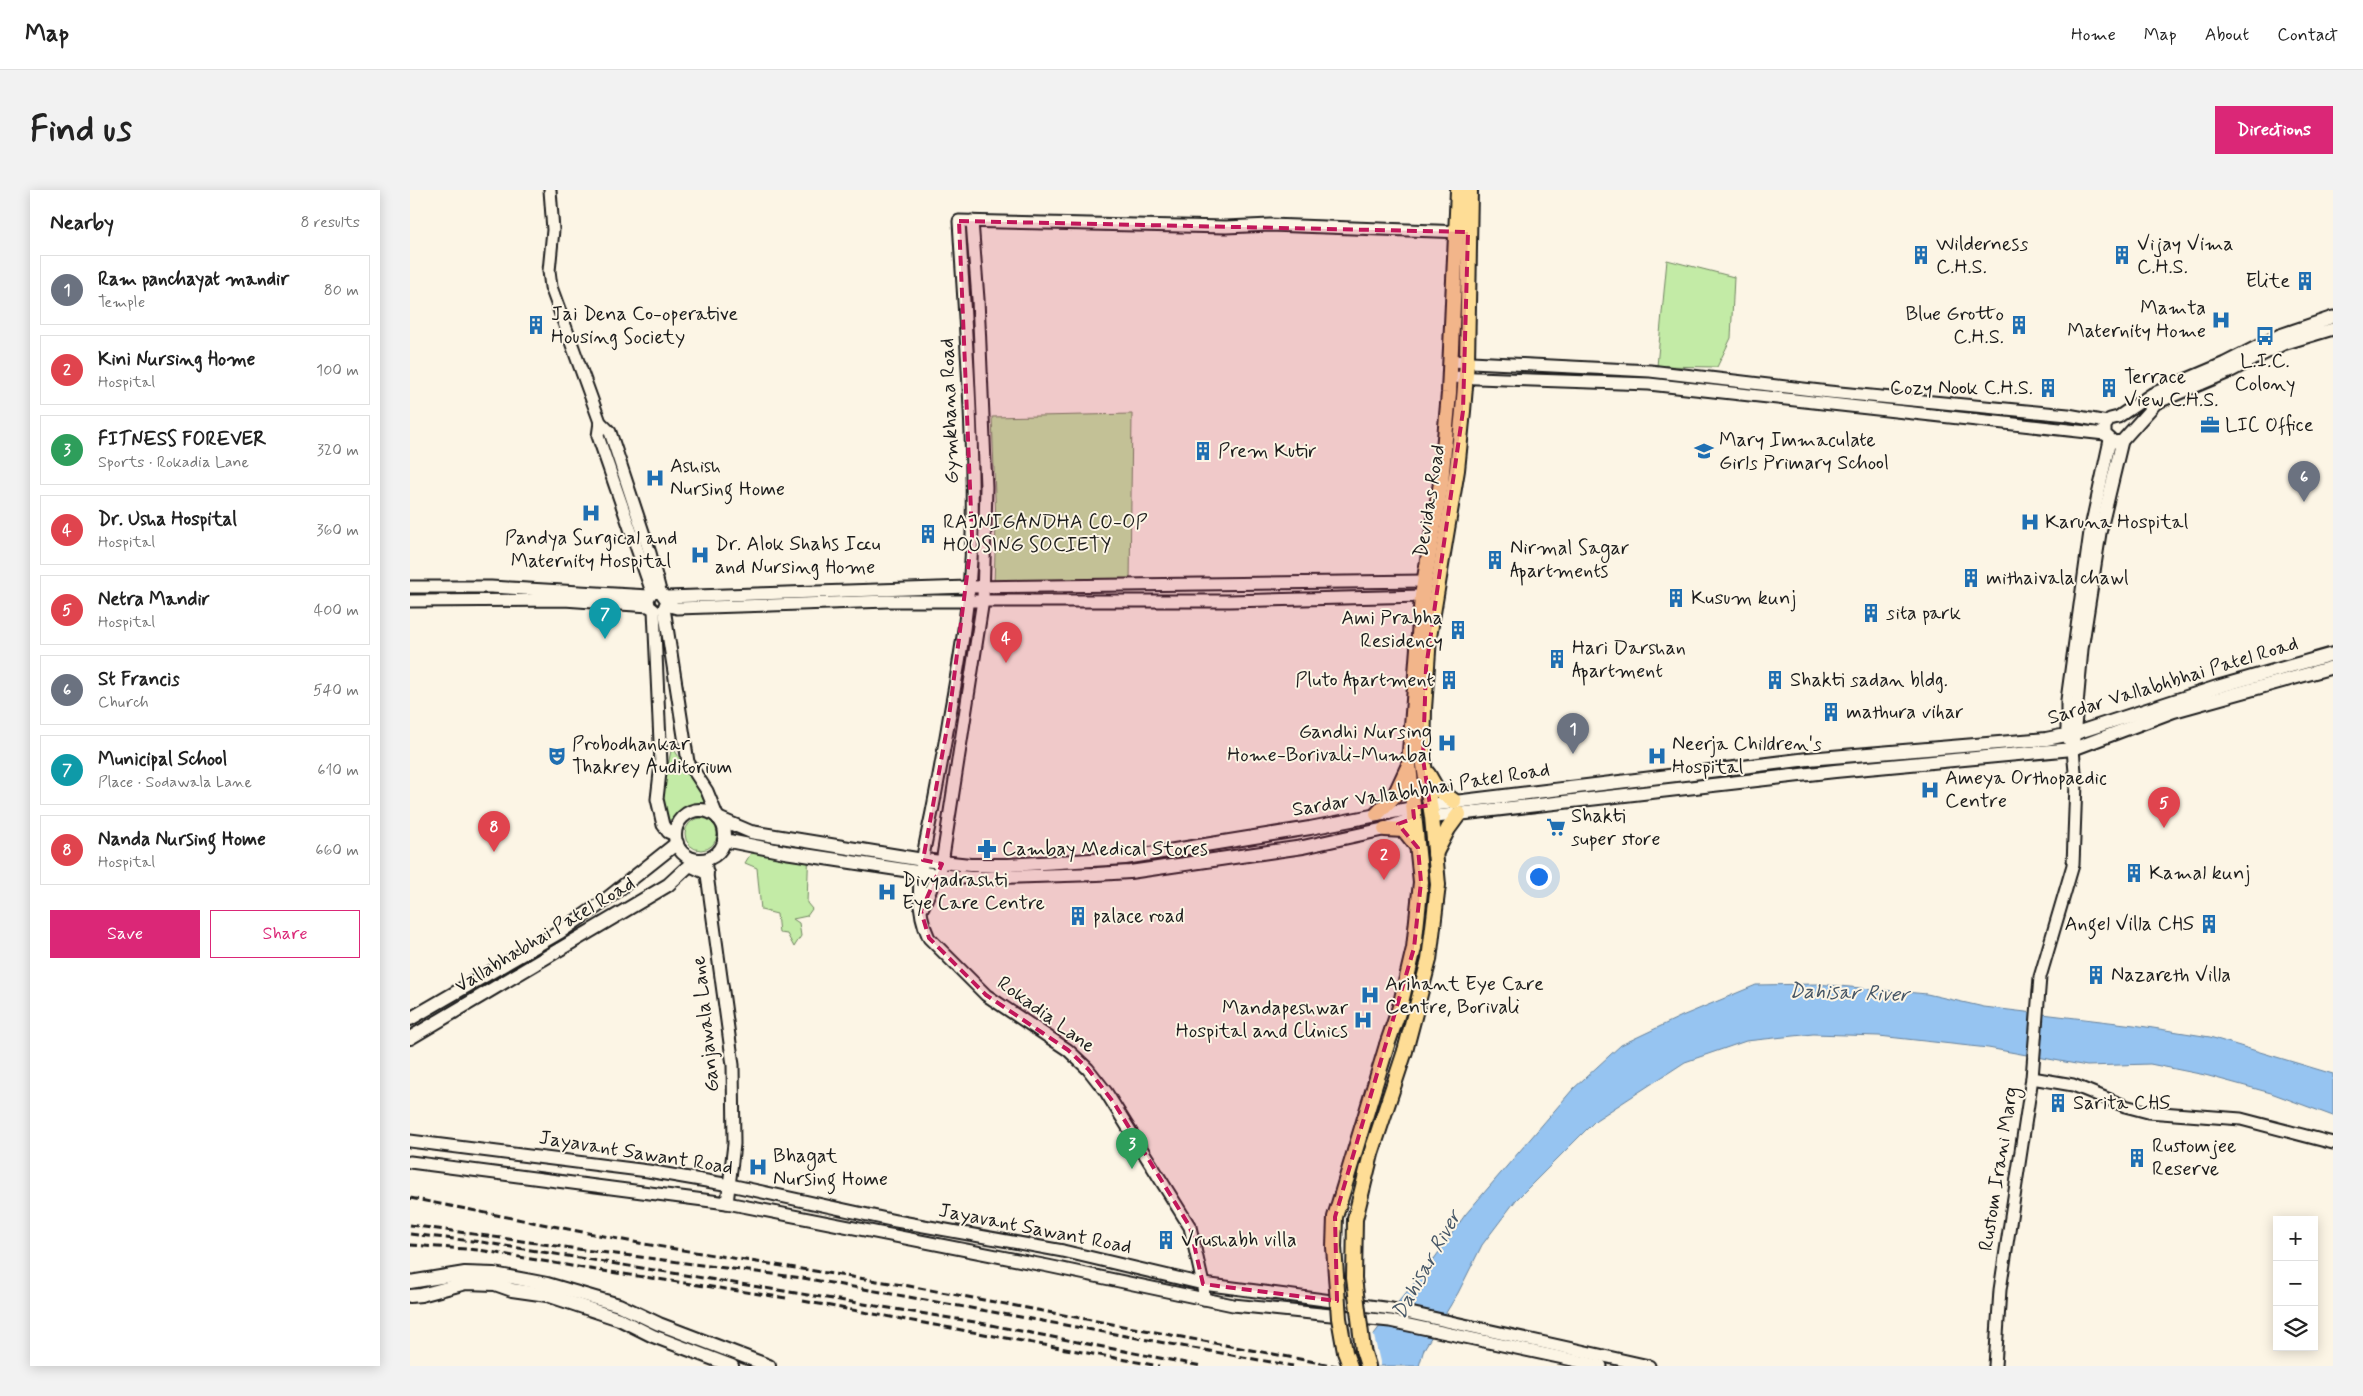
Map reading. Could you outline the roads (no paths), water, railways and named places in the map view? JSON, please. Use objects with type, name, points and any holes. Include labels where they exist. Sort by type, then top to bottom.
[{"type":"main road","name":"Devidas Road","points":[[1368,1366],[1363,1350],[1354,1278],[1355,1218],[1372,1154],[1405,1051],[1429,960],[1438,885],[1431,811],[1423,759],[1429,636],[1457,470],[1467,362],[1462,232],[1458,190]]},
{"type":"main road","name":"Devidas Road","points":[[1350,1366],[1339,1318],[1334,1247],[1335,1217],[1400,1006],[1414,948],[1421,882],[1409,765],[1422,596],[1441,483],[1462,232],[1470,190]]},
{"type":"main road","name":"Sardar Vallabhbhai Patel Road","points":[[1457,808],[1808,759],[2046,739],[2071,734],[2217,687],[2333,654]]},
{"type":"main road","name":"Sardar Vallabhbhai Patel Road","points":[[2073,749],[2174,711],[2333,667]]},
{"type":"main road","points":[[1414,813],[2073,749]]},
{"type":"main road","points":[[1423,759],[1436,788],[1457,808]]},
{"type":"main road","points":[[1377,814],[1395,795],[1409,765]]},
{"type":"main road","points":[[1435,854],[1457,808]]},
{"type":"main road","points":[[696,862],[718,853],[724,840],[722,824],[718,818],[707,811],[690,812],[678,823],[676,839],[687,856],[707,873]]},
{"type":"main road","name":"Sardar Vallabhbhai Patel Road","points":[[718,818],[751,832],[939,869],[971,878],[1130,872],[1303,847],[1385,829],[1414,813]]},
{"type":"main road","name":"Sardar Vallabhbhai Patel Road","points":[[939,869],[1125,858],[1310,828],[1377,814],[1414,813]]},
{"type":"main road","points":[[1385,829],[1404,830],[1411,836],[1418,848]]},
{"type":"main road","name":"Vallabhabhai Patel Road","points":[[410,1019],[560,932],[600,905],[676,839]]},
{"type":"main road","name":"Sardar Vallabhbhai Patel Road","points":[[724,840],[785,852],[922,866]]},
{"type":"main road","name":"Vallabhabhai Patel Road","points":[[410,1038],[668,885],[696,862]]},
{"type":"main road","points":[[415,1289],[465,1273],[494,1274],[547,1284],[619,1305],[659,1324],[769,1366]]},
{"type":"main road","points":[[415,1289],[466,1283],[495,1284],[512,1290],[547,1295],[619,1319],[653,1336],[732,1366]]},
{"type":"main road","points":[[653,1336],[659,1324]]},
{"type":"street","points":[[550,190],[554,230],[548,271],[551,287],[600,422],[610,432],[650,553],[657,601],[688,762],[707,791],[718,818]]},
{"type":"street","name":"Gymkhana Road","points":[[921,911],[939,869],[965,720],[983,600],[986,487],[979,308],[972,221],[960,221],[972,454],[972,536],[967,600],[950,717]]},
{"type":"street","points":[[972,221],[1226,227],[1270,225],[1462,232]]},
{"type":"street","points":[[2032,1078],[2040,977],[2073,864],[2076,783],[2067,700],[2090,532],[2112,431],[2152,394],[2225,363],[2280,335],[2333,316]]},
{"type":"street","points":[[2129,432],[2156,403],[2229,372],[2283,344],[2333,328]]},
{"type":"street","points":[[1451,361],[1650,371],[2068,415],[2112,431],[2129,424],[2129,432]]},
{"type":"street","points":[[1450,377],[1650,384],[2129,432]]},
{"type":"street","points":[[1747,382],[1747,395]]},
{"type":"street","points":[[600,422],[598,436],[657,601],[661,764],[657,799],[663,824],[676,839]]},
{"type":"street","points":[[598,436],[610,432]]},
{"type":"street","points":[[410,601],[657,601],[968,587],[1425,582]]},
{"type":"street","points":[[410,587],[491,587],[657,601],[677,608],[967,600],[1230,600],[1422,596]]},
{"type":"street","points":[[950,717],[965,720]]},
{"type":"street","name":"Rokadia Lane","points":[[950,717],[922,866],[921,911],[924,927],[930,938],[986,995],[1068,1050],[1088,1068],[1106,1092],[1190,1227],[1203,1284],[1204,1299]]},
{"type":"street","name":"Ganjawala Lane","points":[[707,873],[733,1065],[734,1144],[727,1203]]},
{"type":"street","name":"Rustom Irani Marg","points":[[1994,1366],[2000,1290],[2032,1078],[2073,1085],[2125,1106],[2148,1112],[2241,1119],[2333,1143]]},
{"type":"street","name":"Jayavant Sawant Road","points":[[410,1141],[648,1171],[730,1185],[896,1221],[1063,1251],[1203,1284],[1392,1309],[1649,1366]]},
{"type":"street","points":[[448,1167],[449,1146]]},
{"type":"street","points":[[552,1180],[554,1159]]},
{"type":"street","name":"Jayavant Sawant Road","points":[[410,1162],[727,1203],[1233,1305],[1390,1321],[1601,1366]]},
{"type":"water","name":"Dahisar River","points":[[1817,984],[1927,994],[1984,1007],[2134,1025],[2210,1037],[2333,1074],[2333,1116],[2271,1093],[2205,1075],[2150,1064],[2087,1066],[1988,1048],[1879,1036],[1813,1034],[1746,1041],[1685,1062],[1596,1120],[1516,1200],[1482,1245],[1458,1293],[1424,1349],[1419,1366],[1365,1366],[1368,1342],[1429,1266],[1465,1215],[1573,1089],[1621,1045],[1682,1016],[1756,985]]},
{"type":"railway","points":[[410,1198],[644,1244],[909,1286],[1337,1366]]},
{"type":"railway","points":[[410,1225],[803,1278],[1293,1366]]},
{"type":"railway","points":[[410,1234],[481,1242],[975,1322],[1201,1366]]},
{"type":"railway","points":[[410,1245],[479,1250],[583,1268],[786,1298]]},
{"type":"railway","points":[[803,1301],[1159,1366]]},
{"type":"place","name":"Wilderness C.H.S.","points":[[1921,255]]},
{"type":"place","name":"Vijay Vima C.H.S.","points":[[2122,255]]},
{"type":"place","name":"Elite","points":[[2305,281]]},
{"type":"place","name":"Mamta Maternity Home","points":[[2221,320]]},
{"type":"place","name":"Jai Dena Co-operative Housing Society","points":[[536,325]]},
{"type":"place","name":"Blue Grotto C.H.S.","points":[[2019,325]]},
{"type":"place","name":"L.I.C. Colony","points":[[2265,336]]},
{"type":"place","name":"Cozy Nook C.H.S.","points":[[2048,388]]},
{"type":"place","name":"Terrace View C.H.S.","points":[[2109,388]]},
{"type":"place","name":"LIC Office","points":[[2210,425]]},
{"type":"place","name":"Prem Kutir","points":[[1203,451]]},
{"type":"place","name":"Mary Immaculate Girls Primary School","points":[[1704,451]]},
{"type":"place","name":"Ashish Nursing Home","points":[[655,478]]},
{"type":"place","name":"St Francis","points":[[2304,502]]},
{"type":"place","name":"Pandya Surgical and Maternity Hospital","points":[[591,513]]},
{"type":"place","name":"Karuna Hospital","points":[[2030,522]]},
{"type":"place","name":"RAJNIGANDHA CO-OP HOUSING SOCIETY","points":[[928,534]]},
{"type":"place","name":"Dr. Alok Shahs Iccu and Nursing Home","points":[[700,555]]},
{"type":"place","name":"Nirmal Sagar Apartments","points":[[1495,560]]},
{"type":"place","name":"mithaivala chawl","points":[[1971,578]]},
{"type":"place","name":"Kusum kunj","points":[[1676,598]]},
{"type":"place","name":"sita park","points":[[1871,613]]},
{"type":"place","name":"Ami Prabha Residency","points":[[1458,630]]},
{"type":"place","name":"Municipal School","points":[[605,639]]},
{"type":"place","name":"Hari Darshan Apartment","points":[[1557,659]]},
{"type":"place","name":"Dr. Usha Hospital","points":[[1006,663]]},
{"type":"place","name":"Pluto Apartment","points":[[1449,680]]},
{"type":"place","name":"Shakti sadan bldg.","points":[[1775,680]]},
{"type":"place","name":"mathura vihar","points":[[1831,712]]},
{"type":"place","name":"Gandhi Nursing Home-Borivali-Mumbai","points":[[1447,743]]},
{"type":"place","name":"Ram panchayat mandir","points":[[1573,754]]},
{"type":"place","name":"Probodhankar Thakrey Auditorium","points":[[557,756]]},
{"type":"place","name":"Neerja Children's Hospital","points":[[1657,756]]},
{"type":"place","name":"Ameya Orthopaedic Centre","points":[[1930,790]]},
{"type":"place","name":"Shakti super store","points":[[1556,827]]},
{"type":"place","name":"Netra Mandir","points":[[2164,828]]},
{"type":"place","name":"Cambay Medical Stores","points":[[987,849]]},
{"type":"place","name":"Nanda Nursing Home","points":[[494,852]]},
{"type":"place","name":"Kamal kunj","points":[[2134,873]]},
{"type":"place","name":"Kini Nursing Home","points":[[1384,880]]},
{"type":"place","name":"Divyadrashti Eye Care Centre","points":[[887,892]]},
{"type":"place","name":"palace road","points":[[1078,916]]},
{"type":"place","name":"Angel Villa CHS","points":[[2209,924]]},
{"type":"place","name":"Nazareth Villa","points":[[2096,975]]},
{"type":"place","name":"Arihant Eye Care Centre, Borivali","points":[[1370,995]]},
{"type":"place","name":"Mandapeshwar Hospital and Clinics","points":[[1363,1020]]},
{"type":"place","name":"Sarita CHS","points":[[2058,1103]]},
{"type":"place","name":"Rustomjee Reserve","points":[[2137,1158]]},
{"type":"place","name":"Bhagat Nursing Home","points":[[758,1167]]},
{"type":"place","name":"FITNESS FOREVER","points":[[1132,1169]]},
{"type":"place","name":"Vrushabh villa","points":[[1166,1240]]}]
